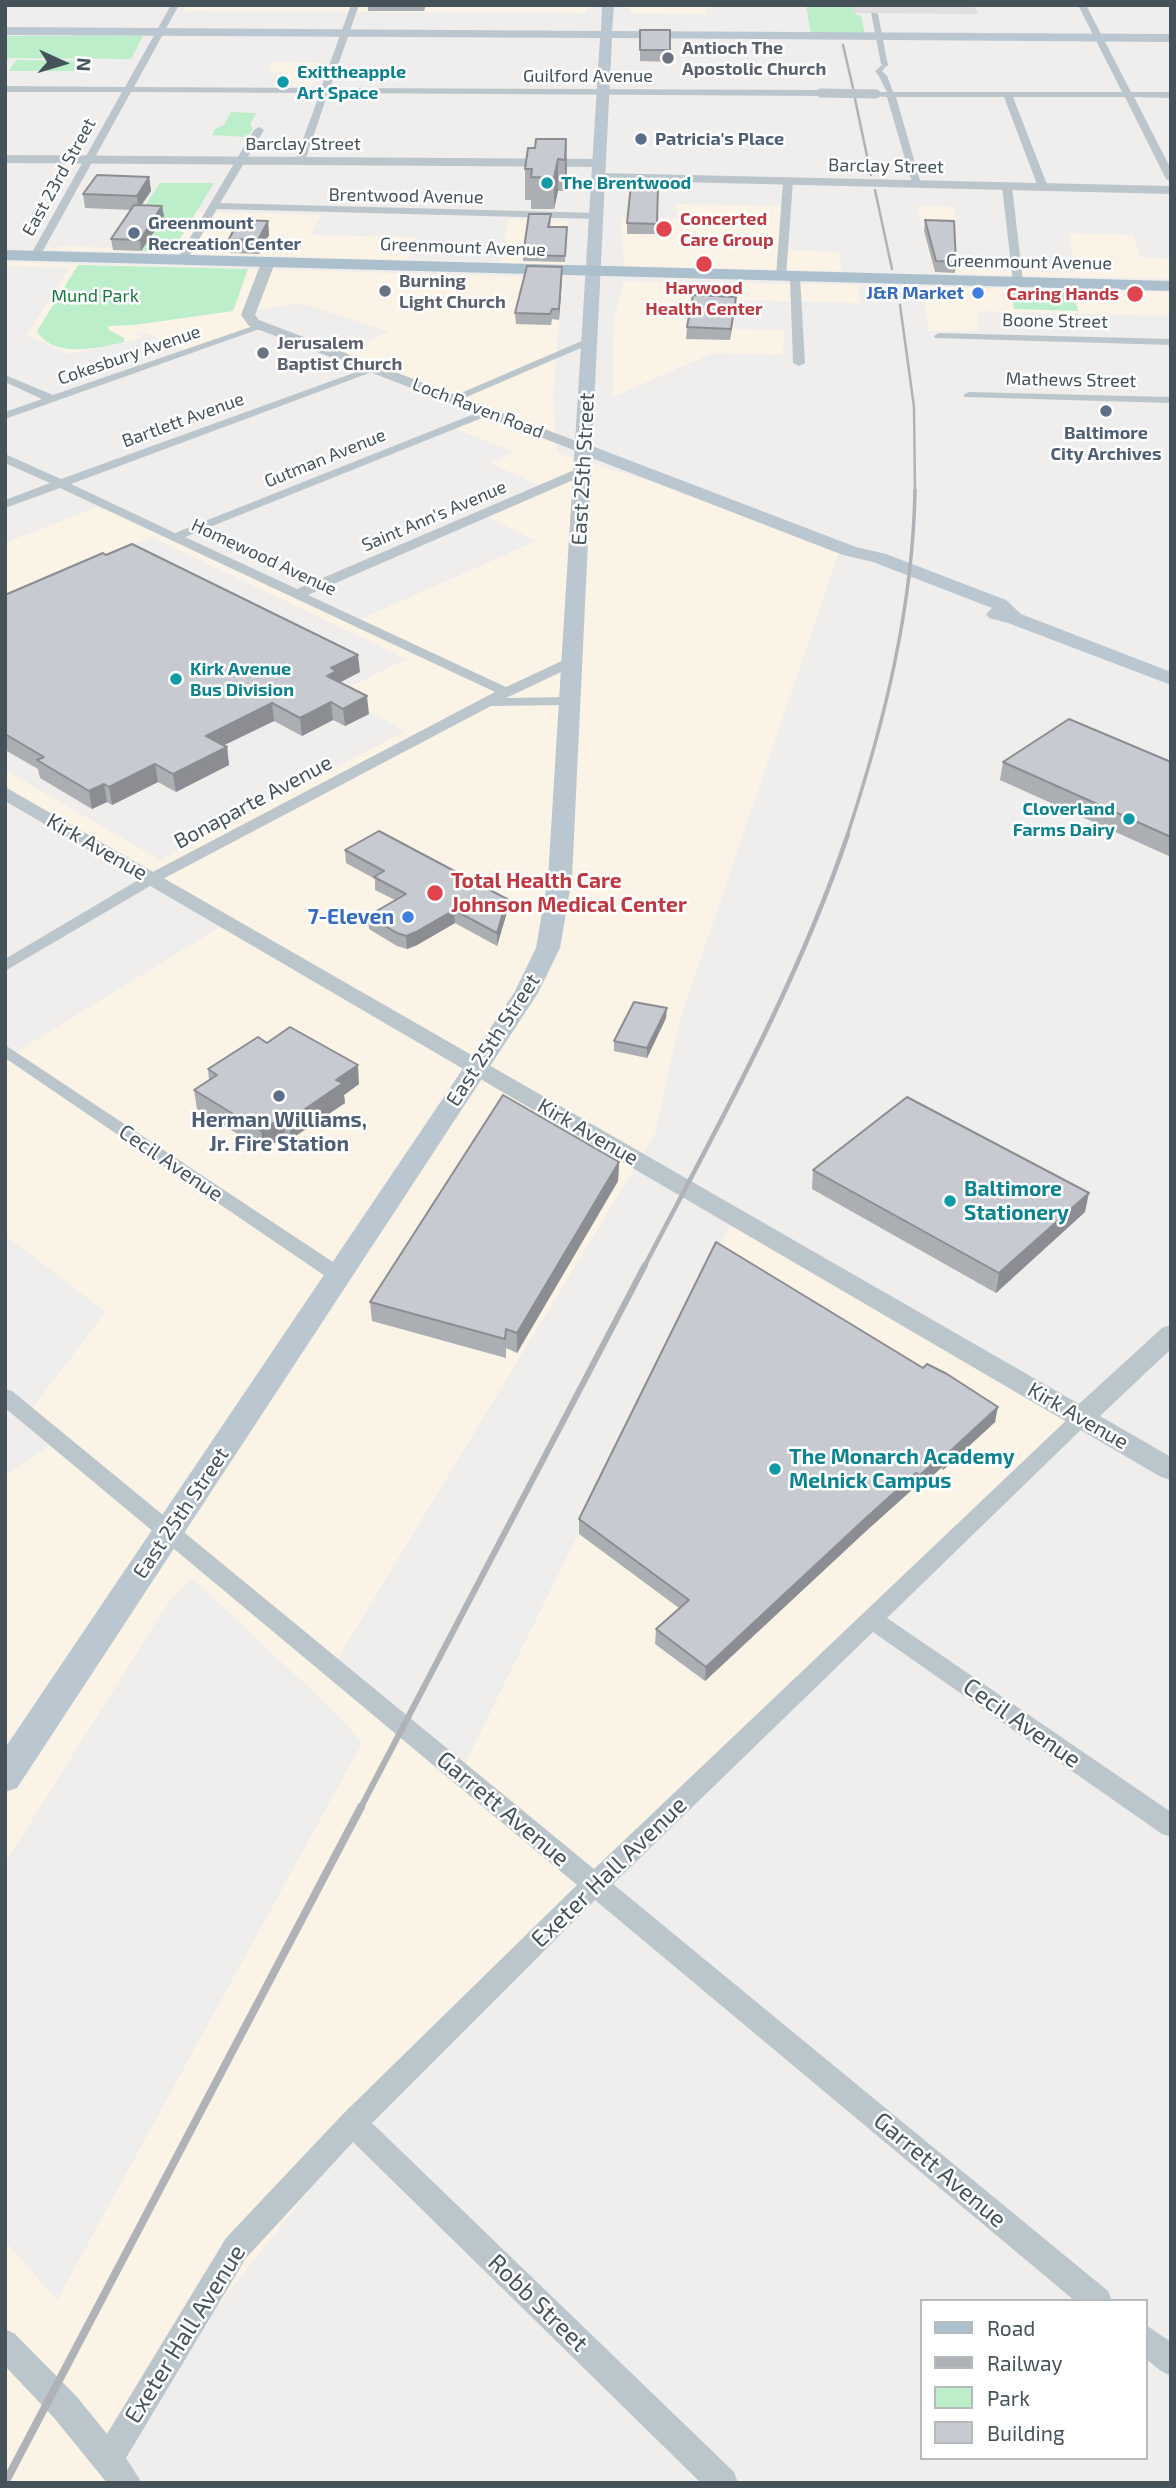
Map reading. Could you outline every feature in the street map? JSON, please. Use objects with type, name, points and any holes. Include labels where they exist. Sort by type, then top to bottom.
[{"type":"main road","name":"East 25th Street","points":[[5,1777],[541,966],[553,930],[560,878],[608,5]]},
{"type":"main road","points":[[5,31],[1171,38]]},
{"type":"main road","name":"Greenmount Avenue","points":[[7,257],[1171,286]]},
{"type":"main road","name":"Loch Raven Road","points":[[584,449],[850,551],[868,565],[1171,679]]},
{"type":"street","name":"East 23rd Street","points":[[35,256],[174,5]]},
{"type":"street","points":[[300,161],[355,5]]},
{"type":"street","points":[[1082,5],[1171,179]]},
{"type":"street","points":[[874,14],[885,64],[878,71],[884,76],[891,94],[916,184]]},
{"type":"street","name":"Guilford Avenue","points":[[5,89],[1171,95]]},
{"type":"street","points":[[1008,94],[1044,187]]},
{"type":"street","points":[[181,261],[259,130]]},
{"type":"street","name":"Barclay Street","points":[[5,159],[300,161],[600,170],[788,181],[1171,190]]},
{"type":"street","points":[[788,181],[788,277],[799,363]]},
{"type":"street","points":[[1007,186],[1018,282]]},
{"type":"street","name":"Brentwood Avenue","points":[[214,206],[598,216]]},
{"type":"street","points":[[263,326],[250,320],[248,315],[268,263]]},
{"type":"street","name":"Loch Raven Road","points":[[263,326],[584,449]]},
{"type":"street","name":"Cokesbury Avenue","points":[[5,416],[263,326]]},
{"type":"street","name":"Boone Street","points":[[939,336],[1171,342]]},
{"type":"street","points":[[453,399],[591,340]]},
{"type":"street","name":"Bartlett Avenue","points":[[5,504],[374,369]]},
{"type":"street","points":[[5,378],[54,400]]},
{"type":"street","name":"Mathews Street","points":[[970,394],[1171,400]]},
{"type":"street","name":"Gutman Avenue","points":[[175,537],[488,412]]},
{"type":"street","name":"Homewood Avenue","points":[[5,458],[506,692]]},
{"type":"street","name":"Saint Ann's Avenue","points":[[298,594],[583,471]]},
{"type":"street","name":"Bonaparte Avenue","points":[[5,966],[152,879],[506,692],[571,662]]},
{"type":"street","name":"Bonaparte Avenue","points":[[488,702],[568,701]]},
{"type":"street","name":"Kirk Avenue","points":[[5,793],[1171,1470]]},
{"type":"street","name":"Cecil Avenue","points":[[5,1050],[338,1275]]},
{"type":"street","name":"Exeter Hall Avenue","points":[[117,2471],[236,2248],[353,2123],[594,1885],[1171,1334]]},
{"type":"street","name":"Garrett Avenue","points":[[5,1396],[1096,2299]]},
{"type":"street","name":"Cecil Avenue","points":[[873,1620],[1171,1826]]},
{"type":"street","name":"Robb Street","points":[[353,2123],[723,2483]]},
{"type":"street","points":[[1148,2342],[1171,2361]]},
{"type":"street","points":[[5,2344],[66,2408],[117,2471]]},
{"type":"shaded area","points":[[187,5],[587,5],[586,13],[184,11]]},
{"type":"shaded area","points":[[630,5],[706,5],[707,14],[630,13]]},
{"type":"shaded area","points":[[852,5],[974,5],[978,14],[853,13]]},
{"type":"shaded area","points":[[272,62],[320,63],[311,86],[276,85],[282,72],[268,71]]},
{"type":"shaded area","points":[[677,204],[782,206],[779,250],[839,252],[842,271],[624,266],[621,218],[677,218]]},
{"type":"shaded area","points":[[917,206],[954,207],[958,269],[1074,273],[1069,233],[1133,235],[1140,257],[1171,259],[1171,279],[934,273]]},
{"type":"shaded area","points":[[138,210],[321,215],[311,235],[416,237],[408,260],[57,250],[59,246],[114,248]]},
{"type":"shaded area","points":[[508,219],[569,221],[565,265],[500,263]]},
{"type":"shaded area","points":[[5,262],[563,278],[553,395],[557,453],[719,502],[840,549],[680,1020],[655,1134],[330,1671],[458,1778],[735,1215],[1079,1414],[405,2069],[126,2422],[112,2483],[5,2483],[5,2241],[57,2300],[362,1743],[339,1716],[192,1578],[168,1603],[5,1863],[5,1476],[56,1441],[26,1416],[106,1312],[5,1235],[5,1059],[223,925],[5,792],[5,770],[160,860],[405,731],[336,694],[406,659],[152,537],[5,599],[5,543],[104,504],[354,622],[536,541],[482,514],[545,488],[490,463],[514,452],[447,425],[480,412],[333,355],[389,332],[301,303],[251,311],[260,326],[188,351],[143,332],[135,335],[143,338],[69,354],[27,335],[69,268],[5,266]]},
{"type":"shaded area","points":[[624,281],[859,285],[860,303],[736,300],[734,329],[784,330],[783,355],[713,353],[613,397],[614,318]]},
{"type":"shaded area","points":[[921,287],[1171,292],[1171,316],[978,311],[978,331],[929,331]]},
{"type":"green space","points":[[806,5],[852,5],[853,13],[861,16],[865,34],[811,34]]},
{"type":"green space","points":[[5,36],[143,36],[131,59],[5,58]]},
{"type":"green space","points":[[16,60],[89,61],[83,71],[9,71]]},
{"type":"green space","points":[[231,112],[256,113],[250,125],[253,129],[247,137],[212,135],[215,129],[224,125]]},
{"type":"green space","points":[[160,183],[214,183],[172,252],[141,251],[163,217],[143,209]]},
{"type":"green space","name":"Mund Park","points":[[78,265],[248,269],[233,311],[134,325],[108,326],[109,330],[124,338],[124,342],[90,349],[65,348],[44,340],[37,331]]},
{"type":"green space","points":[[1010,289],[1073,291],[1078,311],[1014,309]]},
{"type":"building","points":[[640,30],[670,30],[670,50],[640,50]]},
{"type":"building","points":[[536,139],[566,139],[565,160],[558,159],[554,178],[531,177],[532,169],[525,169],[528,148],[535,148]]},
{"type":"building","points":[[97,175],[149,177],[137,196],[83,194]]},
{"type":"building","points":[[631,185],[658,185],[657,224],[627,223]]},
{"type":"building","points":[[134,205],[162,206],[140,240],[111,239]]},
{"type":"building","points":[[529,214],[551,214],[548,227],[567,227],[565,256],[523,255]]},
{"type":"building","points":[[239,220],[268,221],[258,240],[229,239]]},
{"type":"building","points":[[925,220],[954,221],[956,262],[936,261]]},
{"type":"building","points":[[527,266],[562,267],[559,309],[552,309],[550,314],[515,313]]},
{"type":"building","points":[[693,295],[736,297],[731,329],[687,327]]},
{"type":"building","name":"Kirk Avenue Bus Division","points":[[132,544],[358,655],[331,668],[336,671],[327,676],[367,696],[343,709],[331,702],[300,718],[272,703],[206,736],[227,747],[173,774],[155,764],[109,787],[104,784],[89,791],[37,760],[44,757],[5,734],[5,595],[103,553],[106,555]]},
{"type":"building","name":"Cloverland Farms Dairy","points":[[1069,719],[1171,762],[1171,837],[1003,762]]},
{"type":"building","points":[[379,831],[507,899],[497,933],[454,910],[406,936],[368,916],[406,894],[374,877],[384,871],[345,850]]},
{"type":"building","points":[[634,1002],[667,1008],[647,1048],[614,1041]]},
{"type":"building","name":"Herman Williams, Jr. Fire Station","points":[[290,1027],[358,1065],[336,1080],[343,1083],[289,1120],[283,1117],[261,1131],[194,1090],[217,1075],[208,1069],[258,1037],[267,1043]]},
{"type":"building","points":[[503,1095],[619,1162],[517,1333],[506,1329],[505,1339],[370,1302]]},
{"type":"building","name":"Baltimore Stationery","points":[[907,1097],[1089,1193],[999,1273],[813,1170]]},
{"type":"building","name":"The Monarch Academy Melnick Campus","points":[[716,1242],[923,1368],[927,1364],[947,1374],[998,1407],[946,1455],[943,1454],[920,1475],[916,1473],[706,1667],[656,1629],[689,1600],[579,1519]]},
{"type":"railway","points":[[843,45],[853,88]]},
{"type":"railway","points":[[855,99],[871,175]]},
{"type":"railway","points":[[875,190],[892,269]]},
{"type":"railway","points":[[900,305],[914,407],[915,490]]},
{"type":"railway","points":[[847,836],[873,751],[894,665],[909,578],[915,490]]},
{"type":"railway","points":[[644,1267],[728,1108],[781,1000],[828,890],[848,834]]},
{"type":"railway","points":[[360,1809],[645,1265]]},
{"type":"railway","points":[[5,2483],[361,1807]]},
{"type":"place","name":"Antioch The Apostolic Church","points":[[668,58]]},
{"type":"place","name":"Exittheapple Art Space","points":[[283,82]]},
{"type":"place","name":"Patricia's Place","points":[[641,139]]},
{"type":"place","name":"The Brentwood","points":[[547,183]]},
{"type":"place","name":"Concerted Care Group","points":[[664,229]]},
{"type":"place","name":"Greenmount Recreation Center","points":[[134,233]]},
{"type":"place","name":"Harwood Health Center","points":[[704,264]]},
{"type":"place","name":"Burning Light Church","points":[[385,291]]},
{"type":"place","name":"J&R Market","points":[[978,293]]},
{"type":"place","name":"Caring Hands","points":[[1135,294]]},
{"type":"place","name":"Jerusalem Baptist Church","points":[[263,353]]},
{"type":"place","name":"Baltimore City Archives","points":[[1106,411]]},
{"type":"place","name":"Kirk Avenue Bus Division","points":[[176,679]]},
{"type":"place","name":"Cloverland Farms Dairy","points":[[1129,819]]},
{"type":"place","name":"Total Health Care Johnson Medical Center","points":[[435,893]]},
{"type":"place","name":"7-Eleven","points":[[408,917]]},
{"type":"place","name":"Herman Williams, Jr. Fire Station","points":[[279,1096]]},
{"type":"place","name":"Baltimore Stationery","points":[[950,1201]]},
{"type":"place","name":"The Monarch Academy Melnick Campus","points":[[775,1469]]}]
